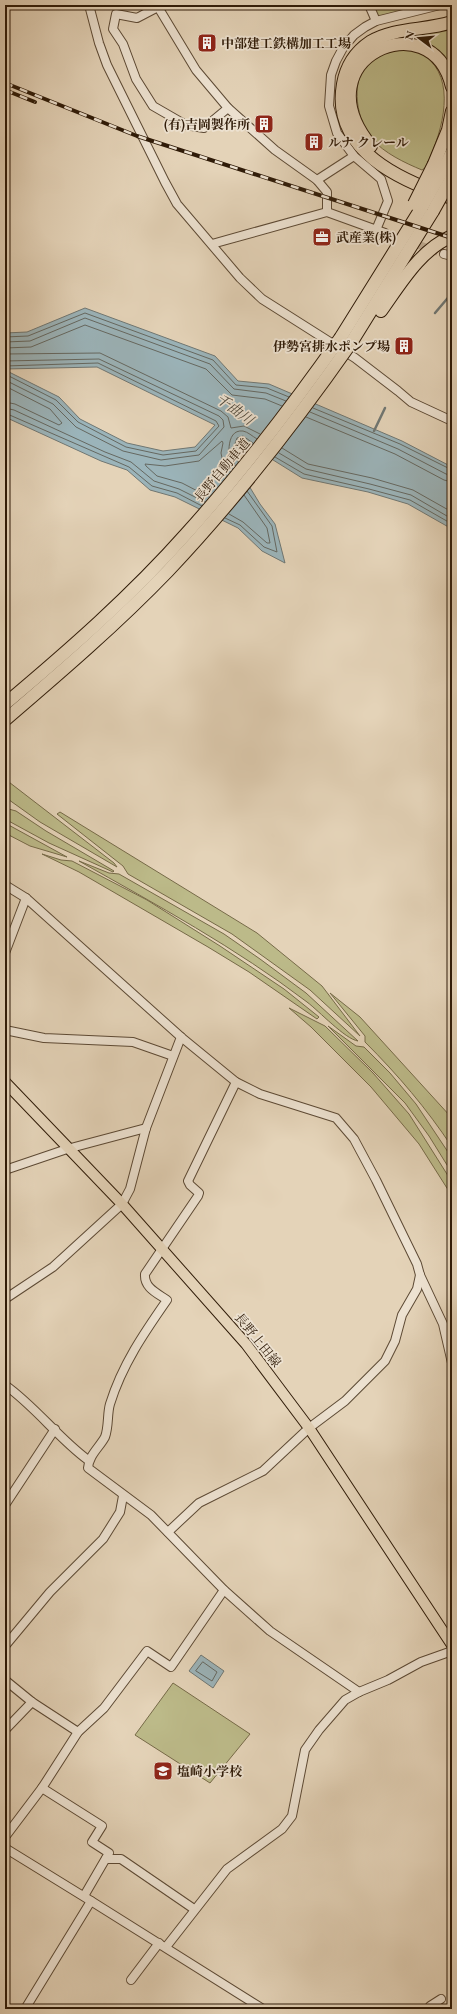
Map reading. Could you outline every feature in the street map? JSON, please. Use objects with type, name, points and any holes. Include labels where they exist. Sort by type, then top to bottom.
[{"type":"highway","points":[[452,22],[398,32],[370,42],[355,55],[350,62],[342,90],[344,113],[348,124],[352,134],[366,152],[396,176],[418,186],[452,198]]},
{"type":"highway","points":[[452,87],[445,67],[432,53],[415,44],[397,43],[380,47],[365,57],[352,80],[350,98],[351,109],[359,130],[379,154],[410,174],[452,190]]},
{"type":"highway","points":[[439,166],[452,111]]},
{"type":"highway","name":"長野自動車道","points":[[5,720],[99,638],[167,572],[223,510],[275,446],[349,342],[423,207],[439,166],[452,152]]},
{"type":"highway","name":"長野自動車道","points":[[5,704],[90,629],[185,535],[349,342],[365,301],[423,207],[452,177]]},
{"type":"highway","points":[[349,342],[422,257],[432,247],[452,236]]},
{"type":"main road","name":"長野上田線","points":[[5,1082],[67,1149],[122,1204],[246,1344],[309,1428],[452,1645]]},
{"type":"street","points":[[89,5],[98,43],[107,65],[164,182],[177,204],[240,278],[262,299],[355,358],[411,402],[452,421]]},
{"type":"street","points":[[369,5],[376,21]]},
{"type":"street","points":[[376,230],[388,201],[381,179],[354,156],[337,133],[333,123],[329,99],[331,75],[343,48],[354,35],[376,21],[440,5]]},
{"type":"street","points":[[228,108],[204,128],[186,125],[153,106],[136,79],[123,44],[113,29],[116,14],[137,18],[160,6],[196,70],[228,108],[275,150],[317,180],[327,192],[327,212]]},
{"type":"street","points":[[317,180],[354,156]]},
{"type":"street","points":[[212,244],[327,212],[385,233]]},
{"type":"street","points":[[5,885],[26,898],[181,1037],[236,1082],[260,1094],[336,1118],[348,1130],[376,1180],[411,1251],[420,1275],[444,1324],[452,1363]]},
{"type":"street","points":[[5,953],[26,898]]},
{"type":"street","points":[[5,1030],[44,1038],[133,1042],[173,1056]]},
{"type":"street","points":[[5,1299],[53,1266],[122,1204],[130,1189],[146,1128],[181,1037]]},
{"type":"street","points":[[236,1082],[188,1181],[190,1185],[199,1193],[198,1196],[162,1250],[146,1270],[145,1282],[147,1286],[167,1300],[139,1340],[128,1361],[110,1405],[104,1437],[88,1460],[88,1468],[123,1496],[151,1515],[224,1590],[270,1631],[359,1692]]},
{"type":"street","points":[[5,1170],[67,1149],[146,1128]]},
{"type":"street","points":[[168,1532],[199,1502],[263,1471],[309,1428],[345,1401],[385,1361],[398,1332],[402,1315],[417,1289],[420,1275]]},
{"type":"street","points":[[5,1385],[31,1405],[78,1453],[88,1460]]},
{"type":"street","points":[[5,1505],[55,1430]]},
{"type":"street","points":[[5,1646],[50,1592],[103,1539],[120,1512],[121,1500],[123,1496]]},
{"type":"street","points":[[5,1837],[42,1788],[78,1732],[104,1708],[147,1651],[171,1667],[224,1590]]},
{"type":"street","points":[[131,1980],[194,1909],[227,1869],[282,1829],[292,1816],[305,1750],[319,1730],[345,1700],[359,1692],[377,1686],[421,1662],[452,1651]]},
{"type":"street","points":[[5,1680],[32,1702],[78,1732]]},
{"type":"street","points":[[5,1730],[32,1702]]},
{"type":"street","points":[[25,2009],[87,1899],[109,1853],[92,1842],[102,1826],[42,1788]]},
{"type":"street","points":[[5,1848],[263,2009]]},
{"type":"street","points":[[106,1859],[121,1859],[194,1909]]},
{"type":"street","points":[[428,2009],[441,1999]]},
{"type":"shaded area","points":[[373,5],[407,5],[408,10],[380,16],[377,15]]},
{"type":"shaded area","points":[[452,27],[452,72],[449,65],[440,53],[428,45],[407,36]]},
{"type":"shaded area","points":[[387,50],[418,50],[430,60],[438,71],[443,84],[443,113],[440,128],[431,156],[425,168],[422,170],[382,149],[367,132],[359,113],[357,91],[358,81],[362,72],[369,62]]},
{"type":"shaded area","points":[[5,779],[114,863],[117,867],[40,822],[5,797]]},
{"type":"shaded area","points":[[5,808],[16,811],[46,831],[114,871],[113,872],[49,843],[5,819]]},
{"type":"shaded area","points":[[60,812],[257,933],[322,986],[360,1036],[310,990],[232,934],[128,874],[123,866],[57,814]]},
{"type":"shaded area","points":[[5,823],[67,857],[30,846],[5,833]]},
{"type":"shaded area","points":[[42,854],[61,860],[72,861],[147,900],[284,989],[319,1017],[317,1019],[249,972],[208,947],[79,872]]},
{"type":"shaded area","points":[[79,861],[109,873],[119,874],[224,934],[306,993],[358,1041],[346,1035],[307,1002],[252,963],[196,928]]},
{"type":"shaded area","points":[[330,993],[360,1017],[451,1117],[452,1147],[412,1093],[365,1042],[365,1036]]},
{"type":"shaded area","points":[[289,1008],[325,1026],[373,1073],[409,1114],[452,1182],[452,1196],[419,1144],[371,1087],[311,1027]]},
{"type":"shaded area","points":[[328,1026],[356,1046],[364,1047],[390,1073],[416,1104],[452,1158],[452,1173],[429,1136],[405,1103]]},
{"type":"shaded area","points":[[173,1683],[250,1734],[210,1783],[135,1735]]},
{"type":"water","name":"千曲川","points":[[85,308],[215,356],[238,381],[269,384],[402,441],[452,467],[452,529],[408,504],[368,492],[302,478],[241,440],[236,452],[240,471],[260,504],[275,524],[285,563],[262,551],[238,528],[175,497],[150,490],[127,470],[101,461],[5,417],[5,370],[59,397],[80,419],[127,443],[163,451],[195,447],[215,425],[97,367],[5,369],[5,333],[27,332]]},
{"type":"water","points":[[201,1655],[224,1671],[213,1688],[189,1671]]},
{"type":"waterway","points":[[435,313],[452,293]]},
{"type":"waterway","points":[[374,431],[385,408]]},
{"type":"tunnel","points":[[385,233],[444,254]]},
{"type":"railway","points":[[5,83],[137,136],[452,238]]},
{"type":"railway","points":[[5,90],[35,102]]},
{"type":"place","name":"中部建工鉄構加工工場","points":[[207,43]]},
{"type":"place","name":"(有)吉岡製作所","points":[[264,124]]},
{"type":"place","name":"ルナ クレール","points":[[314,142]]},
{"type":"place","name":"武産業(株)","points":[[322,237]]},
{"type":"place","name":"伊勢宮排水ポンプ場","points":[[404,346]]},
{"type":"place","name":"塩崎小学校","points":[[163,1771]]}]
